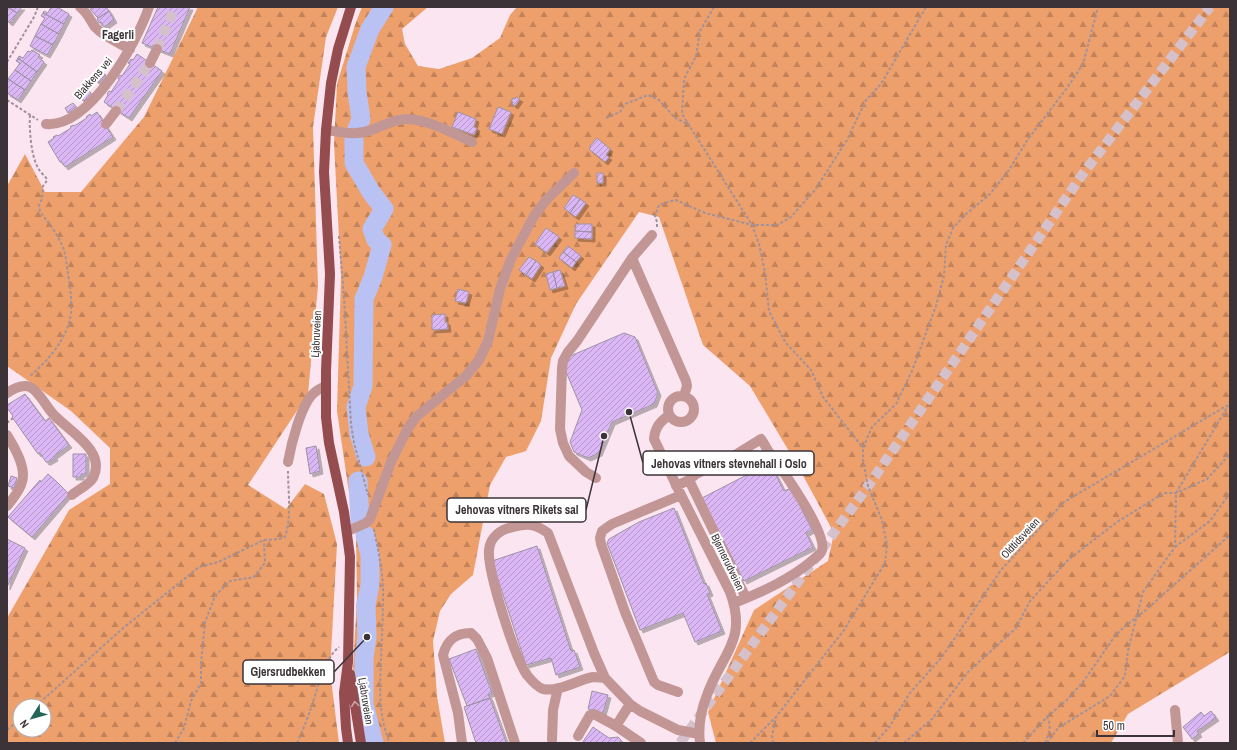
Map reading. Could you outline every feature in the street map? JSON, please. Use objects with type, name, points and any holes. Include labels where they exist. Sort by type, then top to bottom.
[{"type":"main road","name":"Ljabruveien","points":[[348,743],[344,693],[348,662],[351,573],[348,531],[329,443],[326,417],[325,386],[330,281],[324,172],[326,130],[333,71],[351,7]]},
{"type":"main road","name":"Ljabruveien","points":[[348,662],[361,743]]},
{"type":"lane","points":[[80,7],[85,11],[95,27],[130,49]]},
{"type":"lane","name":"Blakkens vei","points":[[46,124],[52,125],[65,121],[87,105],[116,71],[130,49],[144,24],[149,7]]},
{"type":"lane","points":[[150,63],[157,49]]},
{"type":"lane","points":[[106,124],[116,111]]},
{"type":"lane","points":[[326,130],[362,133],[390,122],[410,119],[434,126],[472,142]]},
{"type":"lane","points":[[348,531],[366,523],[372,515],[391,462],[401,440],[413,420],[466,376],[479,360],[488,341],[500,289],[511,259],[534,216],[547,199],[574,174]]},
{"type":"lane","points":[[596,478],[580,467],[569,456],[563,443],[560,429],[563,361],[632,258],[652,235]]},
{"type":"lane","points":[[632,258],[686,381],[687,386],[684,396]]},
{"type":"lane","points":[[288,462],[296,428],[309,398],[325,386]]},
{"type":"lane","points":[[7,393],[18,388],[28,387],[36,392],[53,414],[84,442],[92,453],[96,462],[93,477],[89,484],[80,488],[72,495]]},
{"type":"lane","points":[[677,396],[684,396],[691,400],[694,406],[694,413],[690,419],[685,422],[678,422],[672,419],[669,415],[668,406],[671,400],[677,396]]},
{"type":"lane","name":"Bjørnerudveien","points":[[669,415],[660,422],[655,430],[654,439],[681,496],[724,578],[734,603],[737,618],[735,638],[707,694],[701,713],[699,739]]},
{"type":"lane","points":[[7,435],[21,461],[23,480],[21,486],[7,506]]},
{"type":"lane","points":[[676,486],[689,480],[696,474],[732,457],[761,439],[793,485],[816,528],[822,548],[820,554],[790,576],[770,587],[734,603]]},
{"type":"lane","points":[[689,480],[746,598]]},
{"type":"lane","points":[[678,692],[658,685],[654,682],[622,604],[600,538],[602,531],[612,524],[681,496]]},
{"type":"lane","points":[[605,678],[595,677],[558,688],[543,688],[538,686],[527,675],[513,644],[499,602],[490,568],[489,550],[492,540],[498,533],[512,527],[526,524],[538,526],[548,533],[605,678],[630,704],[660,722],[699,739]]},
{"type":"lane","points":[[462,743],[458,713],[443,655],[445,646],[449,640],[456,635],[471,633],[477,639],[487,658],[515,743]]},
{"type":"lane","points":[[552,740],[553,710],[558,688]]},
{"type":"lane","points":[[616,726],[630,704]]},
{"type":"lane","points":[[1175,710],[1178,743]]},
{"type":"lane","points":[[578,736],[590,714],[594,714],[616,726],[641,743]]},
{"type":"path","points":[[7,62],[34,17],[38,7]]},
{"type":"path","points":[[714,7],[700,32],[696,56],[684,79],[682,114],[752,225],[759,244],[764,265],[769,311],[785,342],[811,370],[823,397],[863,448]]},
{"type":"path","points":[[652,235],[656,228],[657,222],[655,216],[659,205],[671,200],[676,200],[705,213],[752,225],[776,225],[791,217],[815,190],[847,140],[866,100],[881,84],[926,7]]},
{"type":"path","points":[[750,743],[776,717],[844,630],[885,563],[887,545],[882,520],[868,486],[863,460],[863,448],[872,428],[896,404],[912,371],[936,306],[944,276],[946,245],[953,228],[965,215],[990,194],[1009,170],[1028,139],[1067,88],[1083,64],[1098,7]]},
{"type":"path","points":[[606,118],[620,112],[625,104],[648,95],[659,100],[674,117],[689,125]]},
{"type":"path","points":[[7,100],[46,124]]},
{"type":"path","points":[[18,388],[41,367],[51,355],[65,332],[71,314],[70,287],[62,244],[40,212],[39,208],[43,186],[46,179],[37,167],[35,161],[31,140],[30,114]]},
{"type":"path","points":[[339,236],[352,429],[356,453],[366,484],[382,570],[383,590],[380,678],[381,712],[382,723],[390,743]]},
{"type":"path","name":"Oldtidsveien","points":[[875,743],[890,726],[909,694],[942,657],[1001,570],[1064,502],[1228,405],[1230,402]]},
{"type":"path","points":[[1175,548],[1176,493],[1228,405]]},
{"type":"path","points":[[7,423],[13,418]]},
{"type":"path","points":[[904,743],[932,718],[968,672],[1016,628],[1030,601],[1068,560],[1117,522],[1164,493],[1176,493],[1207,479],[1230,454]]},
{"type":"path","points":[[45,698],[122,629],[199,568],[218,562],[264,540],[285,537],[288,526],[290,498],[288,462]]},
{"type":"path","points":[[1046,743],[1058,728],[1110,696],[1125,676],[1128,650],[1143,592],[1175,548],[1210,521],[1230,493]]},
{"type":"path","points":[[1023,743],[1047,717],[1067,700],[1083,682],[1115,636],[1230,535]]},
{"type":"path","points":[[175,743],[184,728],[192,701],[201,684],[201,658],[205,622],[215,596],[230,581],[254,576],[265,564],[264,540]]},
{"type":"path","points":[[297,743],[331,654],[338,648],[348,644]]},
{"type":"path","points":[[773,743],[772,736],[776,717]]},
{"type":"path","points":[[1046,743],[1051,729],[1047,717]]},
{"type":"green space","points":[[198,7],[338,7],[326,37],[313,127],[318,286],[308,394],[248,485],[286,509],[305,484],[324,494],[337,544],[330,671],[339,743],[7,743],[7,618],[69,510],[110,484],[110,448],[71,411],[7,366],[7,186],[25,154],[45,192],[81,192],[144,117]]},
{"type":"green space","points":[[362,7],[428,7],[402,29],[405,44],[418,66],[439,69],[472,58],[500,38],[510,15],[517,7],[1230,7],[1230,652],[1128,714],[1111,743],[716,743],[708,712],[754,610],[828,561],[834,533],[799,468],[750,386],[703,345],[659,217],[639,212],[576,304],[551,358],[541,421],[526,451],[506,457],[490,485],[473,575],[451,594],[440,611],[433,641],[437,696],[445,743],[367,743],[353,668],[357,598],[356,534],[337,411],[341,276],[334,143],[337,84]]},
{"type":"building","points":[[7,7],[17,13],[10,23],[7,21]]},
{"type":"building","points":[[9,7],[22,7],[17,13]]},
{"type":"building","points":[[51,7],[57,7],[69,14],[64,24],[43,13],[44,11],[48,13]]},
{"type":"building","points":[[94,7],[106,7],[109,11],[98,18],[90,9]]},
{"type":"building","points":[[158,7],[190,7],[170,54],[142,43]]},
{"type":"building","points":[[109,11],[114,20],[104,27],[97,19]]},
{"type":"building","points":[[43,13],[64,24],[59,34],[41,24],[45,18],[41,16]]},
{"type":"building","points":[[41,24],[59,34],[53,45],[35,36]]},
{"type":"building","points":[[35,36],[53,45],[47,55],[30,46]]},
{"type":"building","points":[[32,50],[40,55],[38,57],[44,62],[37,72],[18,58],[19,56],[23,58],[28,51],[30,52]]},
{"type":"building","points":[[137,54],[162,71],[129,118],[104,102],[109,91],[111,92],[119,80],[118,78],[120,75],[122,76],[130,64],[128,63],[131,59],[133,60]]},
{"type":"building","points":[[18,58],[37,72],[31,81],[15,70],[20,63],[16,61]]},
{"type":"building","points":[[15,70],[31,81],[25,90],[8,79]]},
{"type":"building","points":[[101,72],[106,75],[99,83],[95,80]]},
{"type":"building","points":[[8,79],[25,90],[18,100],[7,93]]},
{"type":"building","points":[[87,89],[91,93],[84,101],[79,97]]},
{"type":"building","points":[[516,97],[520,99],[515,106],[511,101]]},
{"type":"building","points":[[73,103],[76,107],[68,113],[65,108]]},
{"type":"building","points":[[498,107],[511,112],[502,134],[489,129]]},
{"type":"building","points":[[97,112],[113,137],[65,167],[62,162],[60,162],[48,142],[54,138],[53,137],[58,136],[71,128],[70,127],[73,125],[74,126],[87,118],[86,117],[90,114],[91,116]]},
{"type":"building","points":[[458,112],[476,119],[474,127],[477,128],[474,135],[452,127]]},
{"type":"building","points":[[597,138],[610,149],[606,155],[609,157],[605,162],[589,149]]},
{"type":"building","points":[[597,173],[603,173],[603,183],[597,183]]},
{"type":"building","points":[[573,195],[580,199],[570,213],[564,208]]},
{"type":"building","points":[[580,199],[586,203],[576,217],[570,213]]},
{"type":"building","points":[[576,224],[592,224],[592,232],[575,231]]},
{"type":"building","points":[[546,228],[559,237],[547,253],[535,244]]},
{"type":"building","points":[[575,231],[592,232],[592,239],[575,238]]},
{"type":"building","points":[[568,246],[581,256],[576,262],[563,252]]},
{"type":"building","points":[[563,252],[576,262],[572,268],[559,258]]},
{"type":"building","points":[[529,257],[536,261],[526,275],[519,270]]},
{"type":"building","points":[[536,261],[541,265],[532,279],[526,275]]},
{"type":"building","points":[[560,270],[565,286],[557,288],[553,272]]},
{"type":"building","points":[[553,272],[557,288],[550,290],[546,274]]},
{"type":"building","points":[[458,289],[469,292],[466,303],[455,301]]},
{"type":"building","points":[[445,314],[445,322],[447,322],[448,329],[432,330],[432,315]]},
{"type":"building","points":[[624,333],[635,337],[658,393],[654,404],[612,422],[599,453],[588,458],[574,452],[570,442],[582,410],[564,367],[568,357]]},
{"type":"building","points":[[25,394],[45,421],[49,418],[69,445],[54,456],[55,458],[48,462],[46,462],[40,453],[38,454],[7,408],[7,405]]},
{"type":"building","points":[[316,446],[320,471],[310,474],[306,448]]},
{"type":"building","points":[[73,454],[86,454],[86,474],[81,474],[81,477],[73,477]]},
{"type":"building","points":[[770,463],[784,491],[791,488],[812,530],[806,533],[813,547],[744,581],[702,498]]},
{"type":"building","points":[[48,474],[69,494],[32,537],[8,517],[40,480],[41,482]]},
{"type":"building","points":[[11,476],[17,478],[14,488],[8,486]]},
{"type":"building","points":[[674,508],[704,584],[706,583],[710,593],[707,594],[722,631],[695,642],[683,613],[640,630],[607,543],[609,539],[639,522]]},
{"type":"building","points":[[7,539],[25,548],[7,587]]},
{"type":"building","points":[[537,546],[571,651],[574,650],[580,667],[556,675],[551,658],[526,665],[492,561]]},
{"type":"building","points":[[476,649],[492,693],[488,695],[490,698],[467,706],[449,659]]},
{"type":"building","points":[[592,691],[608,695],[603,713],[588,709]]},
{"type":"building","points":[[490,698],[506,742],[476,743],[464,707]]},
{"type":"building","points":[[1211,711],[1216,718],[1197,731],[1199,734],[1192,739],[1183,727],[1201,712],[1204,716]]},
{"type":"building","points":[[593,727],[609,738],[618,737],[621,740],[619,743],[582,743]]},
{"type":"waterway","points":[[357,129],[361,119],[357,92],[356,67],[370,29],[384,7]]},
{"type":"waterway","points":[[354,137],[354,163],[371,192],[384,209],[372,229],[376,240],[382,245],[373,277],[364,299],[363,386],[356,407],[359,434],[366,457]]},
{"type":"waterway","points":[[358,481],[360,521]]},
{"type":"waterway","points":[[365,535],[370,555],[370,585],[366,605],[367,637],[364,657],[364,704],[374,743]]},
{"type":"tunnel","points":[[157,49],[175,7]]},
{"type":"tunnel","points":[[680,743],[871,482],[1082,175],[1210,7]]},
{"type":"tunnel","points":[[116,111],[150,63]]},
{"type":"place","name":"Jehovas vitners stevnehall i Oslo","points":[[629,412]]},
{"type":"place","name":"Jehovas vitners Rikets sal","points":[[604,436]]},
{"type":"place","name":"Gjersrudbekken","points":[[367,637]]},
{"type":"district","name":"Fagerli","points":[[118,35]]}]
